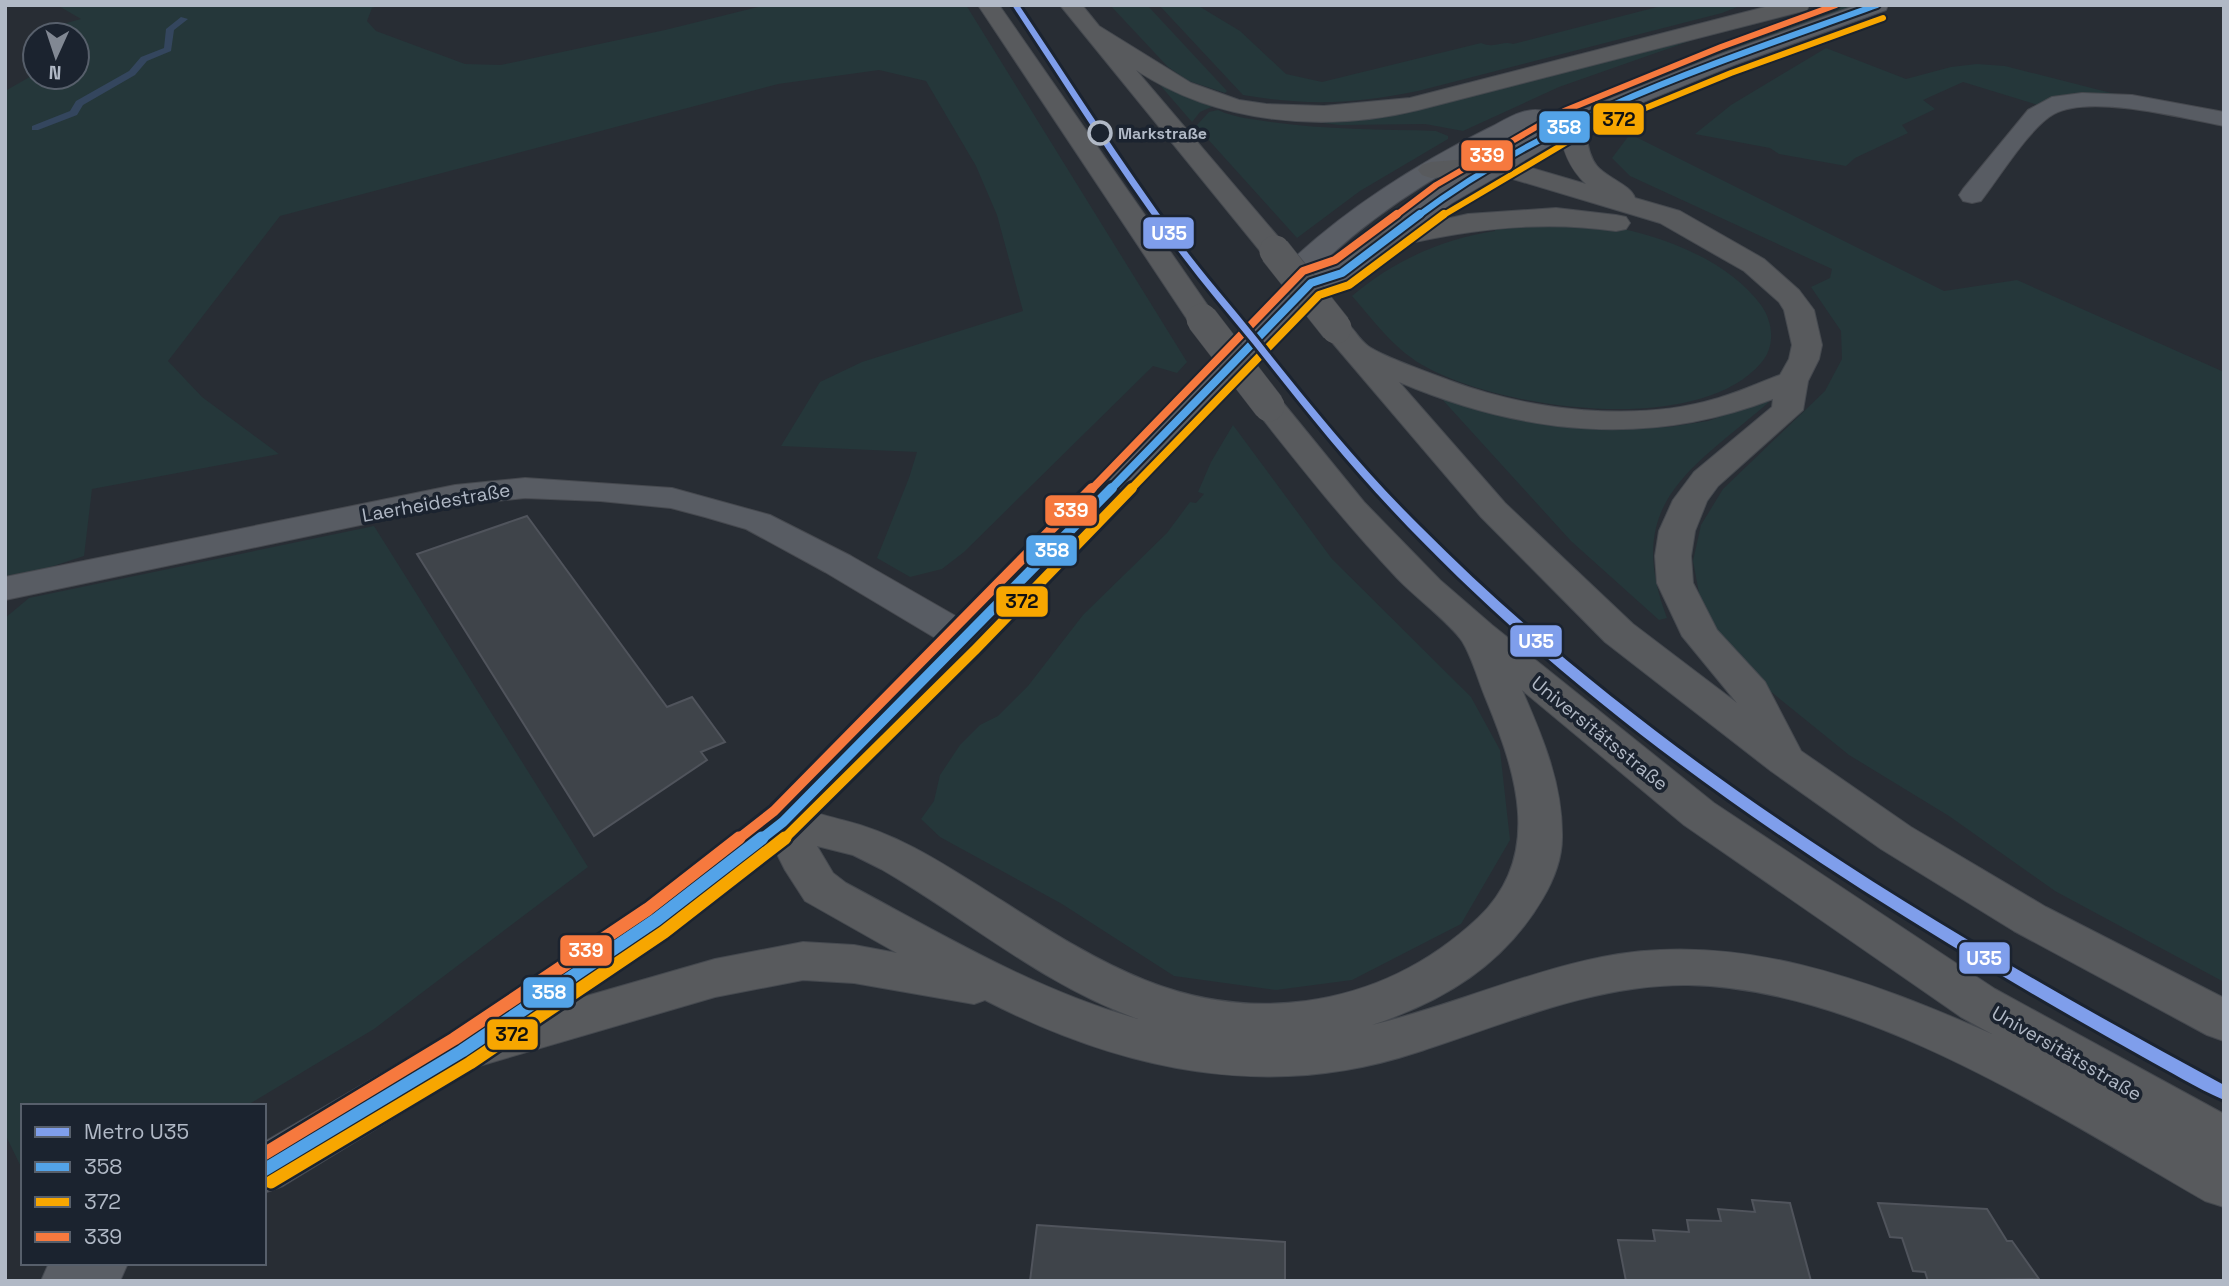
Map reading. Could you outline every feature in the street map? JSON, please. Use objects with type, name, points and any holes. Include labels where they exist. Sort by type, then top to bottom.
[{"type":"highway","name":"Universitätsstraße","points":[[988,5],[1202,319],[1352,509],[1427,589],[1478,634],[1699,814],[1978,1003],[2224,1140]]},
{"type":"highway","points":[[1070,5],[1346,340],[1493,510],[1619,633],[1786,761],[1896,838],[2030,919],[2224,1021]]},
{"type":"highway","points":[[1093,31],[1183,88],[1207,97],[1274,111],[1360,113],[1410,105],[1799,5]]},
{"type":"highway","points":[[1571,124],[1572,144],[1590,175],[1640,206]]},
{"type":"highway","points":[[1432,170],[1494,165],[1670,217],[1754,265],[1789,296],[1799,310],[1807,345],[1804,359],[1792,381],[1787,410],[1706,479],[1690,500],[1677,531],[1673,556],[1675,583],[1701,636],[1751,691],[1786,761]]},
{"type":"highway","points":[[1380,242],[1477,219],[1532,214],[1599,219],[1718,246]]},
{"type":"highway","points":[[1346,340],[1478,400],[1514,411],[1558,418],[1631,421],[1665,418],[1724,407],[1792,381]]},
{"type":"highway","points":[[783,822],[869,844],[1111,987],[1167,1010],[1211,1021],[1268,1025],[1321,1019],[1372,1007],[1424,986],[1497,933],[1525,895],[1539,858],[1543,819],[1539,788],[1478,634]]},
{"type":"highway","points":[[783,822],[818,887],[1009,991],[1079,1023],[1159,1047],[1223,1057],[1283,1058],[1351,1051],[1586,979],[1648,969],[1711,968],[1776,977],[1847,995],[1976,1049],[2224,1184]]},
{"type":"highway","points":[[462,1051],[715,978],[803,961],[854,964],[1009,991]]},
{"type":"main road","points":[[1311,283],[1304,264],[1317,251],[1432,170],[1519,122],[1611,83],[1829,5]]},
{"type":"main road","points":[[266,1169],[462,1051],[656,920],[783,822],[966,639],[1311,283],[1342,272],[1443,197],[1494,165],[1571,124],[1727,60],[1878,5]]},
{"type":"main road","points":[[69,1281],[97,1265]]},
{"type":"street","points":[[1972,195],[2044,109],[2064,102],[2115,101],[2224,119]]},
{"type":"street","name":"Laerheidestraße","points":[[5,589],[455,495],[525,488],[600,491],[672,498],[758,522],[966,639]]},
{"type":"shaded area","points":[[57,5],[381,5],[372,8],[367,21],[376,31],[465,64],[501,65],[766,5],[966,5],[1187,362],[1177,373],[1153,366],[964,552],[942,569],[910,577],[877,558],[917,452],[781,446],[820,382],[862,362],[1023,311],[997,215],[976,166],[926,81],[879,70],[778,84],[280,216],[168,361],[202,397],[279,454],[92,489],[84,556],[44,569],[5,576],[5,91],[21,82],[21,91],[91,91],[91,21],[74,21],[81,19]]},
{"type":"shaded area","points":[[1110,5],[1147,5],[1227,91],[1225,93],[1189,81],[1168,67]]},
{"type":"shaded area","points":[[1159,5],[1197,5],[1240,31],[1286,74],[1322,82],[1481,43],[1513,44],[1665,5],[1742,5],[1722,13],[1418,91],[1373,99],[1309,102],[1243,95]]},
{"type":"shaded area","points":[[1847,5],[1861,5],[1665,75],[1578,110],[1503,148],[1494,146],[1579,104],[1623,86]]},
{"type":"shaded area","points":[[1744,22],[1559,87],[1463,131],[1425,124],[1340,125],[1252,115],[1325,117]]},
{"type":"shaded area","points":[[1826,48],[1906,79],[1951,67],[1977,64],[2005,66],[2115,94],[2038,105],[1963,82],[1923,100],[1935,109],[1902,125],[1908,133],[1855,158],[1846,166],[1779,154],[1770,148],[1695,134],[1731,105]]},
{"type":"shaded area","points":[[1166,84],[1218,104],[1200,112],[1192,122],[1160,85]]},
{"type":"shaded area","points":[[1218,110],[1244,118],[1292,125],[1436,131],[1448,136],[1448,139],[1360,191],[1297,238],[1196,126],[1209,112]]},
{"type":"shaded area","points":[[1630,134],[1944,291],[2017,280],[2224,372],[2224,982],[2055,891],[1949,816],[1849,755],[1749,674],[1714,625],[1700,598],[1693,561],[1701,525],[1723,489],[1825,391],[1842,359],[1841,331],[1811,287],[1830,278],[1832,269],[1630,176],[1612,158]]},
{"type":"shaded area","points":[[1492,225],[1593,225],[1638,233],[1685,249],[1728,273],[1761,305],[1771,334],[1766,356],[1732,386],[1693,401],[1648,408],[1599,409],[1550,404],[1503,395],[1462,383],[1428,368],[1396,345],[1352,296],[1401,262],[1437,246],[1495,231]]},
{"type":"shaded area","points":[[1441,398],[1597,428],[1669,427],[1708,421],[1765,401],[1769,402],[1691,470],[1672,492],[1659,517],[1653,545],[1656,578],[1667,618],[1659,620],[1571,541]]},
{"type":"shaded area","points":[[1233,425],[1332,559],[1471,697],[1500,750],[1510,840],[1461,924],[1352,980],[1276,990],[1174,976],[1062,904],[940,837],[921,819],[934,801],[940,775],[960,745],[980,725],[998,716],[1028,686],[1083,615],[1167,533],[1190,502],[1196,503],[1204,494],[1198,492],[1211,462]]},
{"type":"shaded area","points":[[374,526],[588,867],[374,1029],[249,1104],[21,1104],[21,1167],[5,1134],[5,618],[29,598]]},
{"type":"building","points":[[527,516],[667,707],[692,697],[725,742],[701,752],[707,760],[594,836],[417,554]]},
{"type":"building","points":[[1752,1200],[1790,1203],[1811,1281],[1626,1281],[1618,1240],[1655,1241],[1653,1230],[1689,1232],[1687,1220],[1721,1221],[1718,1209],[1755,1212]]},
{"type":"building","points":[[1878,1203],[1987,1209],[2007,1241],[2012,1241],[2039,1279],[1928,1281],[1925,1272],[1913,1271],[1902,1238],[1890,1237]]},
{"type":"building","points":[[1037,1225],[1285,1242],[1285,1281],[1030,1281]]},
{"type":"waterway","points":[[35,128],[74,113],[79,103],[132,73],[144,59],[168,49],[170,29],[184,19]]},
{"type":"metro line","name":"U35","points":[[1015,5],[1133,181],[1203,278],[1375,486],[1508,617],[1601,696],[1699,771],[1799,842],[2008,973],[2224,1093]]},
{"type":"transit line","name":"339","points":[[266,1153],[454,1039],[648,909],[774,811],[956,629],[1303,271],[1335,260],[1436,185],[1564,111],[1721,47],[1836,5]]},
{"type":"transit line","name":"358","points":[[266,1169],[462,1051],[656,920],[783,822],[966,639],[1311,283],[1342,273],[1443,197],[1571,123],[1726,60],[1877,5]]},
{"type":"transit line","name":"372","points":[[271,1182],[470,1063],[664,932],[792,833],[976,649],[1319,295],[1349,285],[1451,209],[1577,136],[1731,73],[1883,18]]},
{"type":"place","name":"Markstraße","points":[[1100,133]]}]
